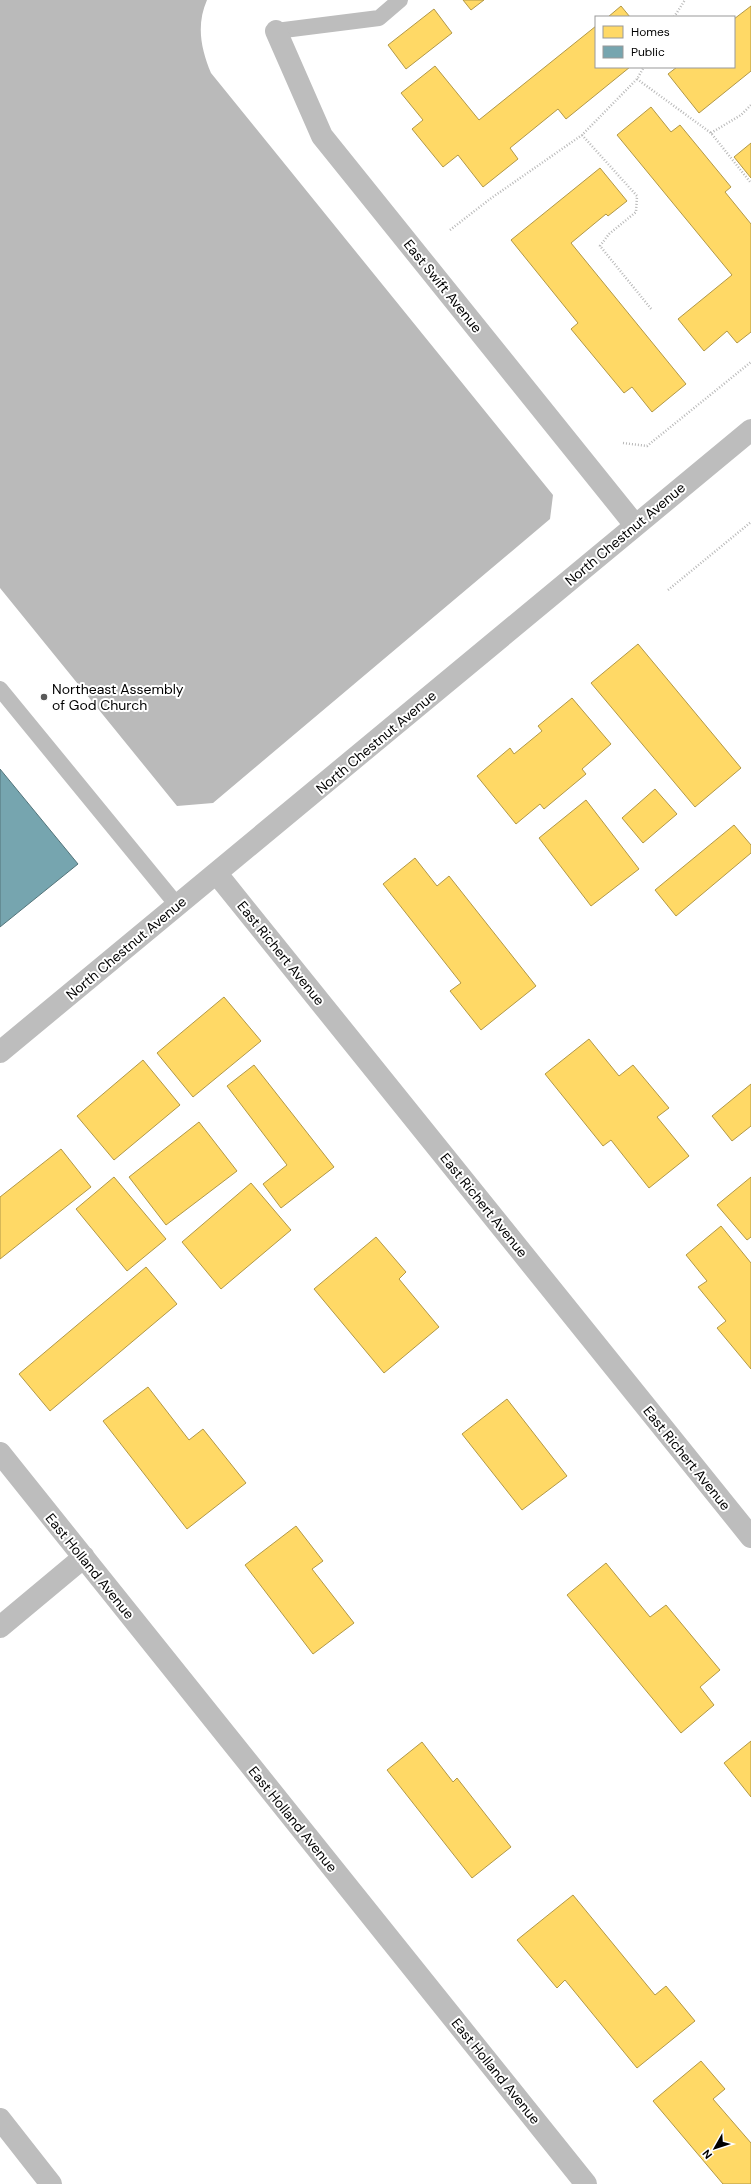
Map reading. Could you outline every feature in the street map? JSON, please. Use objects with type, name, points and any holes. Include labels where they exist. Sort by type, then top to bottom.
[{"type":"street","name":"East Swift Avenue","points":[[276,31],[322,136],[635,525]]},
{"type":"street","name":"North Chestnut Avenue","points":[[0,1052],[217,874],[751,430]]},
{"type":"street","name":"East Richert Avenue","points":[[217,874],[751,1537]]},
{"type":"street","name":"East Holland Avenue","points":[[0,1453],[586,2184]]},
{"type":"street","points":[[0,1627],[84,1558]]},
{"type":"street","points":[[0,2119],[51,2184]]},
{"type":"lane","points":[[276,31],[379,18],[400,0]]},
{"type":"lane","points":[[0,689],[177,906]]},
{"type":"path","points":[[675,16],[686,0]]},
{"type":"path","points":[[450,230],[490,199],[582,135],[637,78],[643,68]]},
{"type":"path","points":[[637,78],[711,133],[751,183]]},
{"type":"path","points":[[711,133],[741,115],[751,105]]},
{"type":"path","points":[[582,135],[637,196],[636,212],[609,234],[600,246],[652,310]]},
{"type":"path","points":[[623,443],[648,446],[751,362]]},
{"type":"path","points":[[668,590],[751,522]]},
{"type":"shaded area","points":[[0,0],[207,0],[202,19],[201,37],[202,46],[211,73],[553,495],[550,519],[213,803],[177,806],[0,588]]},
{"type":"building: Homes","points":[[463,0],[484,0],[471,10]]},
{"type":"building: Homes","points":[[621,6],[629,16],[609,16]]},
{"type":"building: Homes","points":[[751,6],[751,71],[699,113],[668,74],[676,68],[735,68],[735,18]]},
{"type":"building: Homes","points":[[434,9],[452,33],[406,69],[388,45]]},
{"type":"building: Homes","points":[[595,27],[595,68],[629,68],[566,119],[558,109],[510,148],[518,159],[483,187],[458,155],[443,167],[412,129],[423,120],[401,93],[435,66],[479,120]]},
{"type":"building: Homes","points":[[651,107],[671,132],[680,125],[731,187],[725,192],[751,224],[751,332],[737,343],[727,331],[704,351],[678,319],[732,275],[617,135]]},
{"type":"building: Homes","points":[[751,143],[751,178],[734,157]]},
{"type":"building: Homes","points":[[600,168],[627,201],[608,216],[606,214],[571,243],[686,384],[652,412],[632,387],[624,393],[571,329],[578,323],[511,240]]},
{"type":"building: Homes","points":[[638,644],[741,768],[695,807],[591,683]]},
{"type":"building: Homes","points":[[572,698],[611,744],[582,769],[586,774],[544,809],[540,804],[516,824],[477,776],[510,748],[514,754],[542,731],[538,726]]},
{"type":"building: Homes","points":[[655,789],[677,814],[643,843],[622,818]]},
{"type":"building: Homes","points":[[586,800],[639,869],[591,906],[539,838]]},
{"type":"building: Homes","points":[[734,825],[751,845],[751,853],[676,916],[655,890]]},
{"type":"building: Homes","points":[[415,858],[437,886],[449,876],[536,986],[481,1030],[450,991],[461,983],[383,884]]},
{"type":"building: Homes","points":[[224,997],[261,1041],[193,1097],[157,1053]]},
{"type":"building: Homes","points":[[589,1039],[619,1076],[633,1065],[669,1108],[657,1117],[689,1156],[649,1188],[611,1140],[603,1146],[545,1074]]},
{"type":"building: Homes","points":[[143,1060],[180,1105],[114,1160],[77,1116]]},
{"type":"building: Homes","points":[[254,1065],[334,1167],[281,1208],[263,1184],[287,1165],[227,1086]]},
{"type":"building: Homes","points":[[751,1084],[751,1126],[732,1141],[712,1116]]},
{"type":"building: Homes","points":[[199,1122],[237,1171],[166,1225],[129,1177]]},
{"type":"building: Homes","points":[[61,1149],[91,1187],[0,1259],[0,1197]]},
{"type":"building: Homes","points":[[114,1177],[166,1239],[127,1271],[76,1209]]},
{"type":"building: Homes","points":[[751,1177],[751,1237],[747,1240],[717,1205]]},
{"type":"building: Homes","points":[[251,1183],[291,1230],[221,1289],[182,1242]]},
{"type":"building: Homes","points":[[721,1226],[751,1263],[751,1369],[717,1328],[726,1321],[698,1287],[707,1281],[686,1255]]},
{"type":"building: Homes","points":[[376,1237],[406,1272],[399,1279],[439,1327],[384,1373],[314,1289]]},
{"type":"building: Homes","points":[[146,1267],[177,1304],[50,1411],[19,1374]]},
{"type":"building: Homes","points":[[148,1387],[189,1440],[203,1429],[246,1483],[187,1529],[103,1421]]},
{"type":"building: Homes","points":[[507,1399],[567,1476],[522,1510],[462,1434]]},
{"type":"building: Homes","points":[[296,1526],[323,1561],[312,1569],[354,1623],[313,1654],[245,1565]]},
{"type":"building: Homes","points":[[606,1563],[650,1617],[666,1605],[720,1670],[700,1687],[714,1705],[681,1733],[567,1595]]},
{"type":"building: Homes","points":[[751,1741],[751,1797],[724,1763]]},
{"type":"building: Homes","points":[[422,1742],[453,1782],[457,1778],[511,1847],[472,1878],[387,1770]]},
{"type":"building: Homes","points":[[573,1895],[655,1995],[666,1986],[695,2021],[637,2068],[565,1980],[557,1988],[517,1940]]},
{"type":"building: Homes","points":[[701,2061],[725,2089],[713,2099],[751,2143],[751,2184],[723,2184],[653,2101]]},
{"type":"building: Public","points":[[0,769],[78,864],[0,927]]},
{"type":"place","name":"Northeast Assembly of God Church","points":[[44,697]]}]
